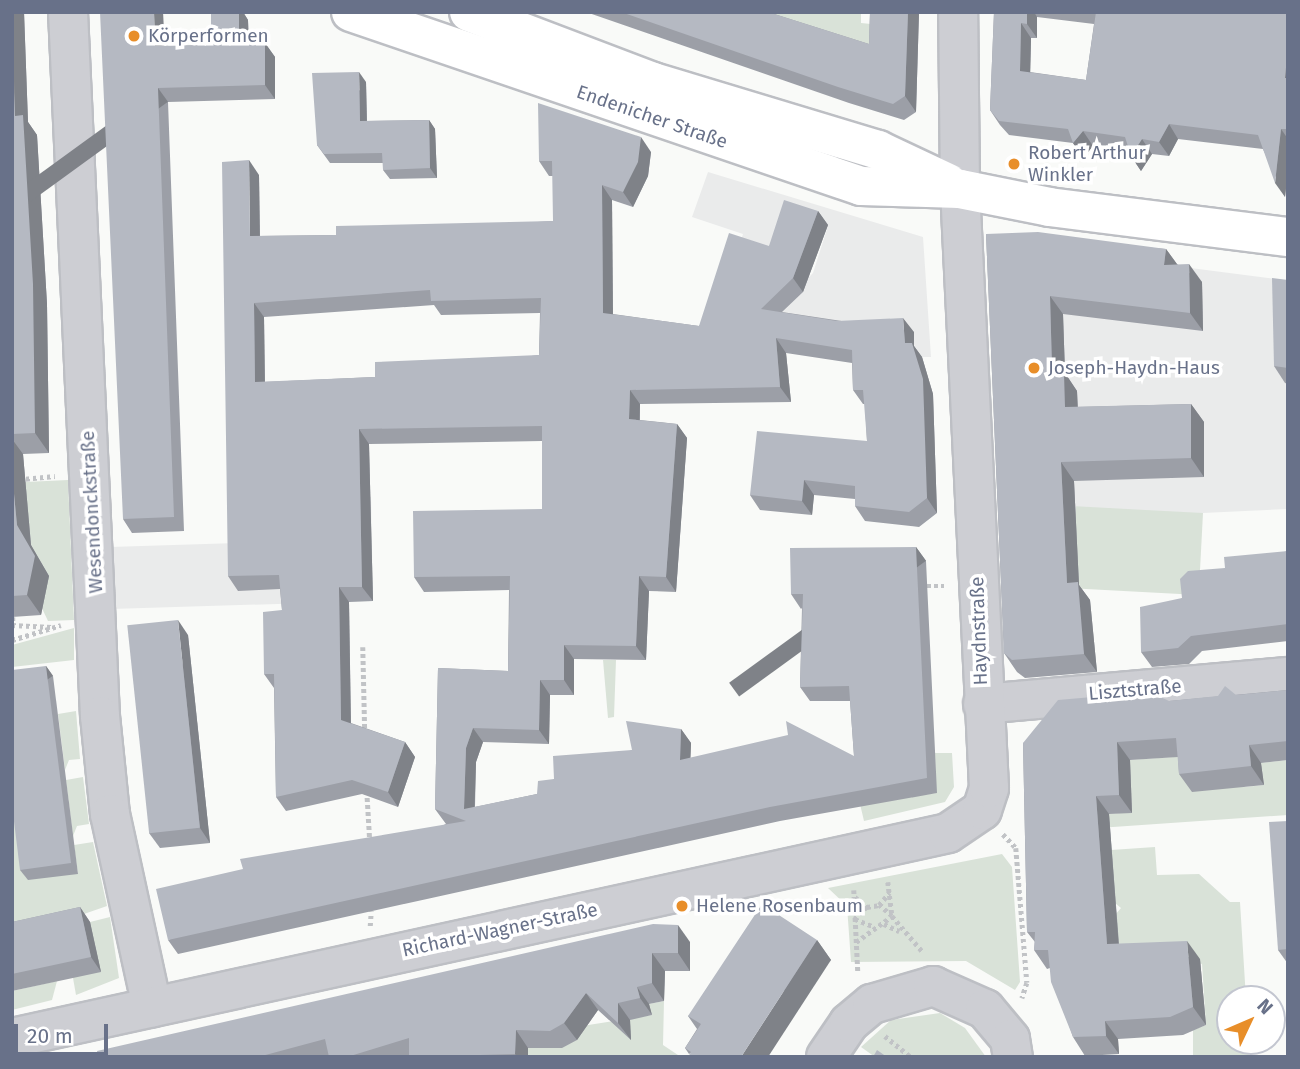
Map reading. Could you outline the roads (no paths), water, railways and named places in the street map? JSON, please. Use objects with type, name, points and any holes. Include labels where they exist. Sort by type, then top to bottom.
[{"type":"main road","name":"Endenicher Straße","points":[[351,12],[396,20],[861,186],[960,189],[1049,207],[1288,237]]},
{"type":"main road","name":"Endenicher Straße","points":[[469,12],[653,82],[878,150],[960,189]]},
{"type":"street","name":"Wesendonckstraße","points":[[68,12],[96,622],[110,814],[152,1007]]},
{"type":"street","name":"Haydnstraße","points":[[958,12],[960,189],[989,788],[982,810]]},
{"type":"street","name":"Lisztstraße","points":[[983,704],[1288,677]]},
{"type":"street","name":"Richard-Wagner-Straße","points":[[12,1038],[56,1043],[152,1007],[948,833],[982,810]]},
{"type":"street","points":[[826,1057],[859,1013],[892,994],[933,986],[985,1009],[1012,1048]]},
{"type":"place","name":"Körperformen","points":[[134,36]]},
{"type":"place","name":"Robert Arthur Winkler","points":[[1014,164]]},
{"type":"place","name":"Joseph-Haydn-Haus","points":[[1034,368]]},
{"type":"place","name":"Helene Rosenbaum","points":[[682,906]]}]
